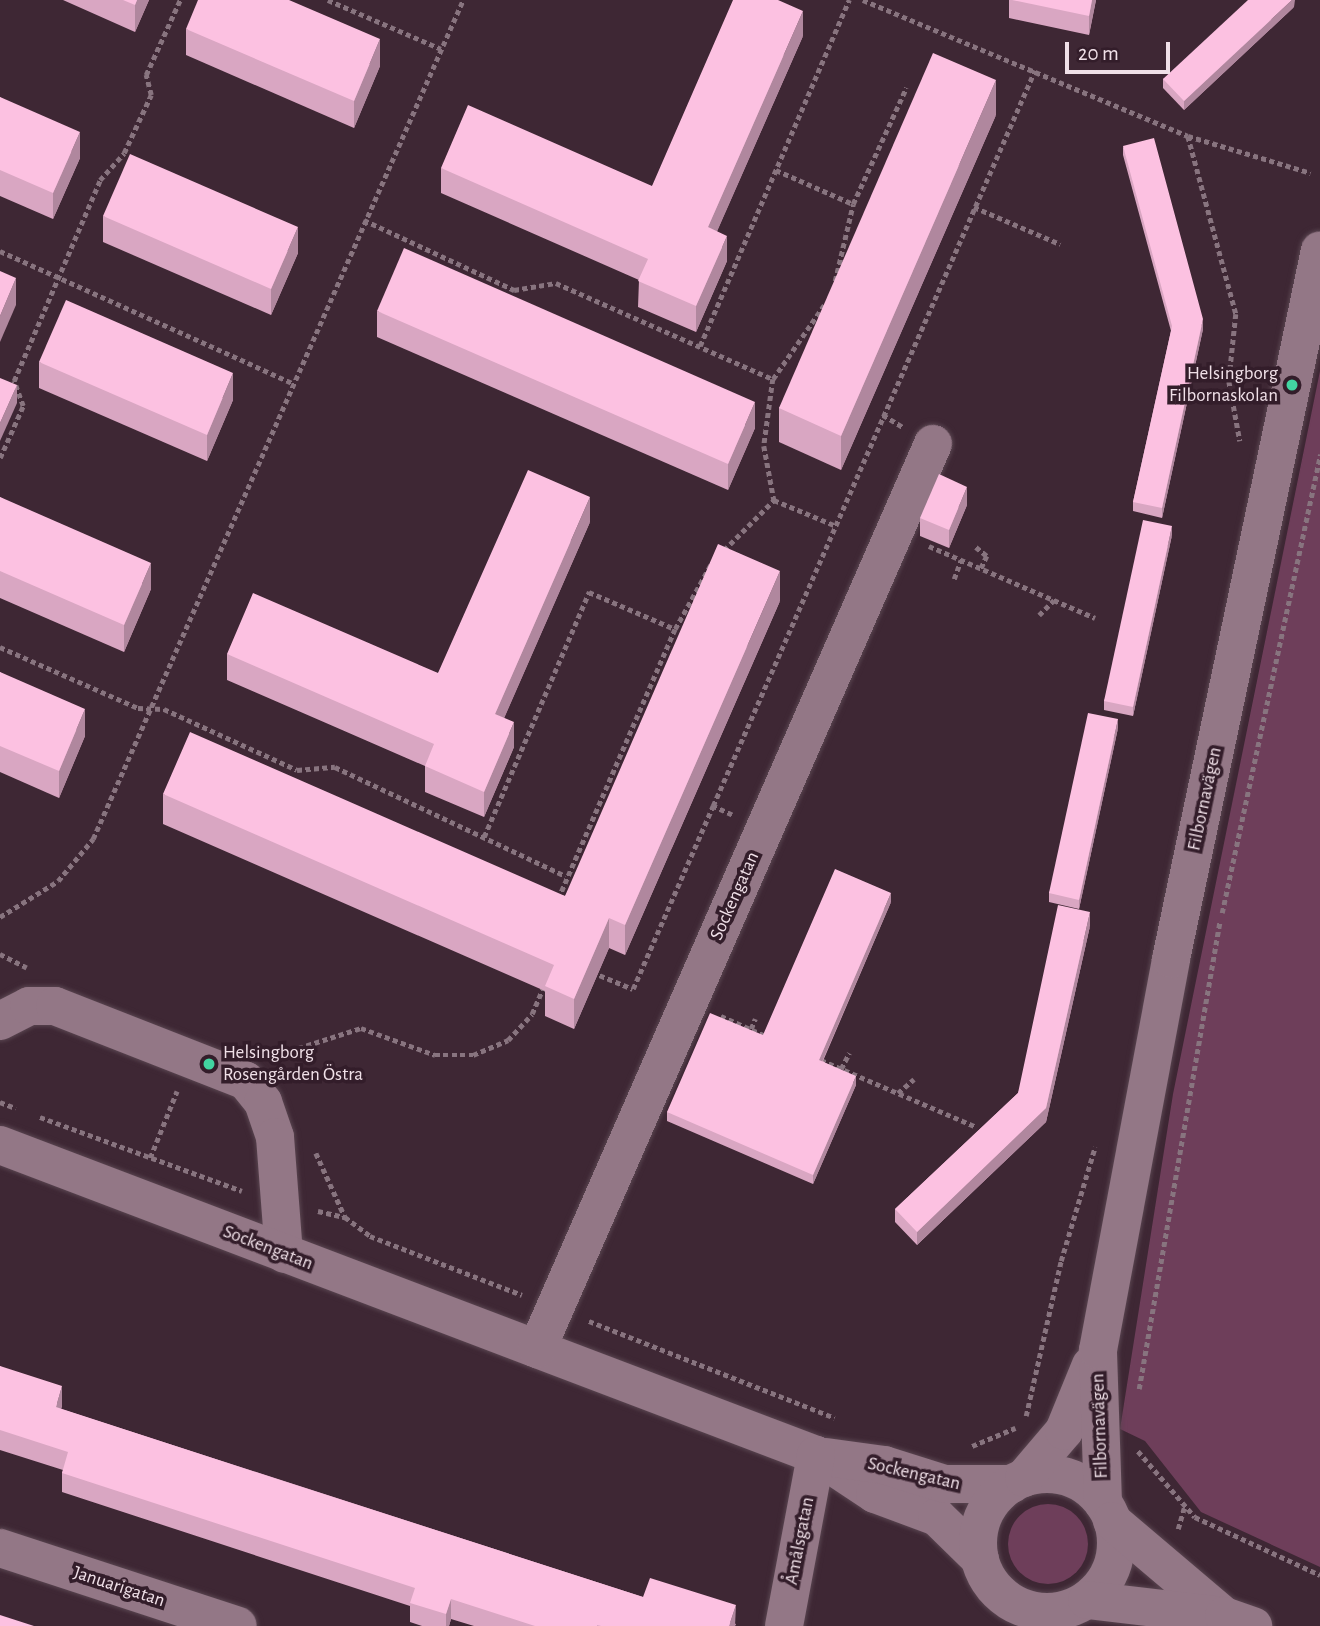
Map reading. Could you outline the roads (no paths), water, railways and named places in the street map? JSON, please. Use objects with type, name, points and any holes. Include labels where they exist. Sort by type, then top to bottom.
[{"type":"street","name":"Filbornavägen","points":[[1068,1611],[1110,1573],[1108,1512],[1099,1438],[1098,1350],[1171,959],[1320,250]]},
{"type":"street","name":"Sockengatan","points":[[537,1349],[933,444]]},
{"type":"street","points":[[0,1021],[29,1006],[55,1006],[237,1074],[255,1090],[270,1117],[284,1254]]},
{"type":"street","name":"Sockengatan","points":[[0,1145],[816,1455],[884,1465],[945,1484],[1018,1481]]},
{"type":"street","name":"Filbornavägen","points":[[997,1626],[983,1568],[988,1508],[1018,1481],[1064,1431],[1098,1350]]},
{"type":"street","name":"Sockengatan","points":[[816,1455],[874,1494],[937,1517],[983,1568]]},
{"type":"street","name":"Åmålsgatan","points":[[784,1626],[816,1455]]},
{"type":"street","name":"Filbornavägen","points":[[1018,1481],[1068,1477],[1108,1512]]},
{"type":"street","points":[[1108,1512],[1238,1621]]},
{"type":"street","name":"Januarigatan","points":[[0,1548],[239,1626]]},
{"type":"street","points":[[983,1568],[1024,1608],[1238,1621]]},
{"type":"place","name":"Helsingborg Filbornaskolan","points":[[1292,385]]},
{"type":"place","name":"Helsingborg Rosengården Östra","points":[[209,1064]]}]
